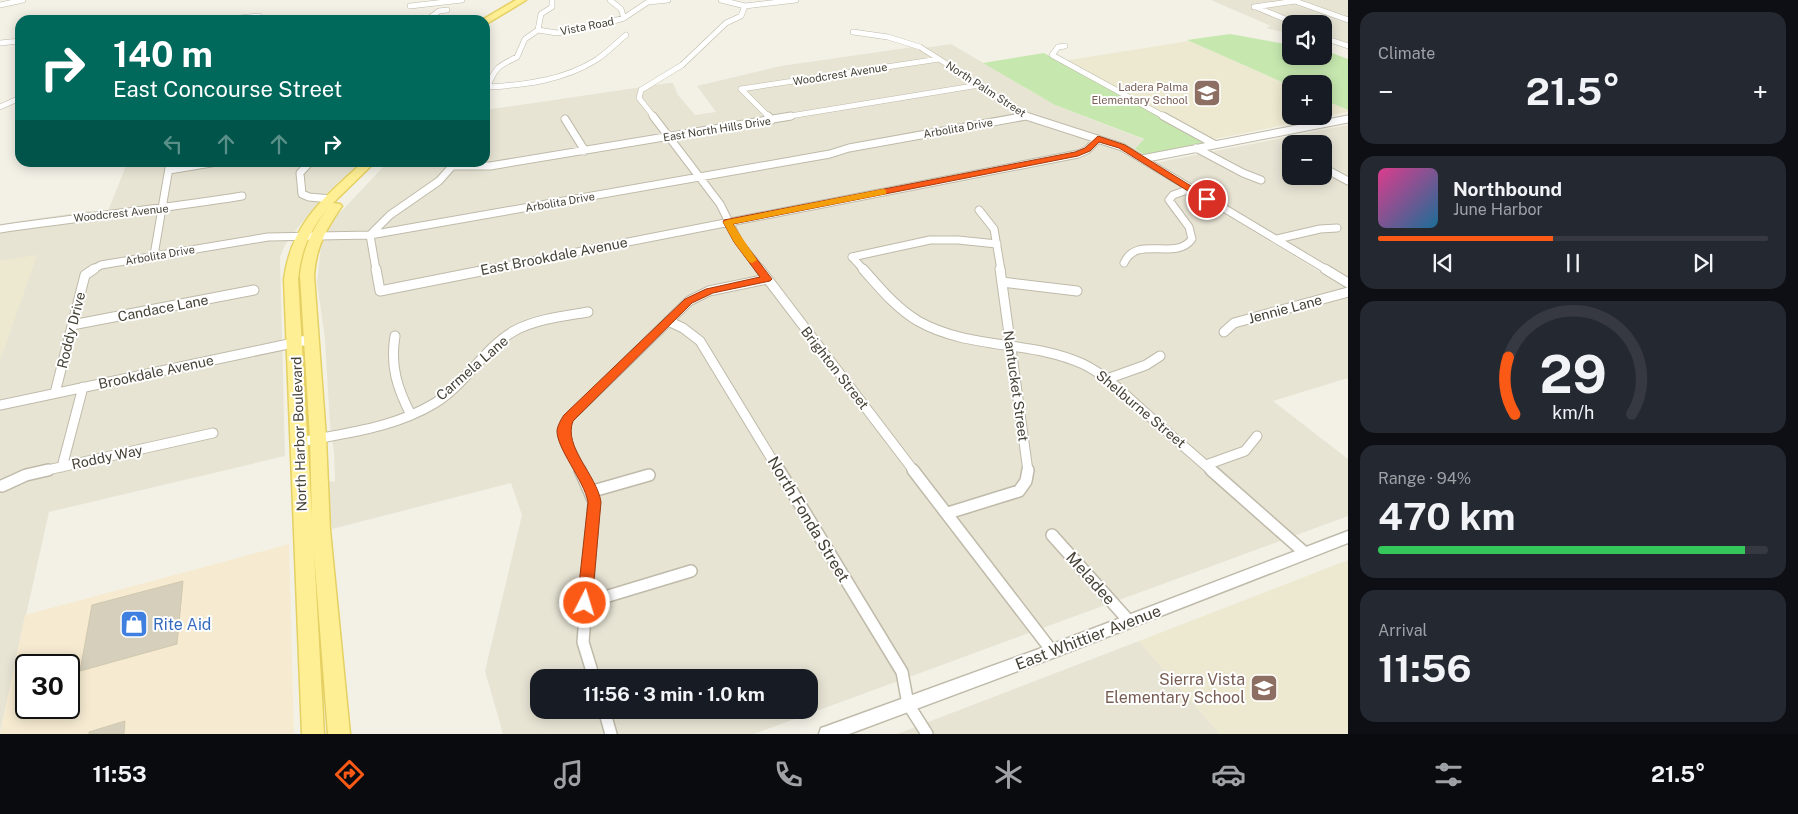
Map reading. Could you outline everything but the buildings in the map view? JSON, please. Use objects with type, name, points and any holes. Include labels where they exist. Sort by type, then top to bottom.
[{"type":"main road","points":[[486,15],[512,0]]},
{"type":"main road","points":[[490,18],[522,0]]},
{"type":"main road","name":"North Harbor Boulevard","points":[[339,734],[321,530],[318,438],[307,275],[309,236],[314,216],[365,167]]},
{"type":"main road","name":"North Harbor Boulevard","points":[[313,734],[291,279],[294,256],[309,236],[337,204],[378,167]]},
{"type":"street","points":[[0,5],[23,0]]},
{"type":"street","points":[[410,6],[462,0]]},
{"type":"street","name":"Vista Road","points":[[552,0],[552,7],[541,14],[538,30],[557,33],[624,18],[648,2],[668,0]]},
{"type":"street","points":[[610,0],[621,10],[624,18]]},
{"type":"street","points":[[721,0],[745,6],[796,0]]},
{"type":"street","points":[[1282,18],[1254,7],[1295,1],[1348,20]]},
{"type":"street","name":"Brighton Street","points":[[745,6],[742,16],[726,23],[682,65],[651,82],[641,90],[639,98],[720,204],[738,242],[948,513],[1052,651]]},
{"type":"street","points":[[434,15],[440,11],[447,10]]},
{"type":"street","points":[[490,80],[498,66],[517,57],[525,39],[538,30]]},
{"type":"street","name":"North Palm Street","points":[[853,32],[888,37],[916,45],[1026,116],[1122,147],[1348,283]]},
{"type":"street","points":[[490,87],[532,84],[569,74],[596,60],[626,35]]},
{"type":"street","points":[[1332,41],[1348,46]]},
{"type":"street","points":[[0,43],[15,42]]},
{"type":"street","points":[[1065,46],[1058,47],[1052,55],[1214,144]]},
{"type":"street","name":"Woodcrest Avenue","points":[[741,90],[939,59]]},
{"type":"street","name":"East North Hills Drive","points":[[490,166],[669,138],[979,85]]},
{"type":"street","points":[[741,90],[772,120]]},
{"type":"street","points":[[0,107],[15,100]]},
{"type":"street","name":"Arbolita Drive","points":[[92,269],[101,265],[238,241],[309,236],[370,235],[699,177],[1026,116]]},
{"type":"street","points":[[564,119],[585,151]]},
{"type":"street","points":[[1142,159],[1348,119]]},
{"type":"street","points":[[727,222],[1078,154],[1088,150],[1098,139]]},
{"type":"street","points":[[1196,148],[1243,174],[1261,180]]},
{"type":"street","points":[[154,255],[170,167]]},
{"type":"street","points":[[306,167],[300,175],[302,194],[309,197],[330,199]]},
{"type":"street","points":[[370,235],[390,215],[439,181],[451,167]]},
{"type":"street","points":[[1332,172],[1348,181]]},
{"type":"street","points":[[1124,263],[1126,256],[1139,249],[1168,250],[1189,243],[1192,238],[1191,231],[1177,214],[1169,200],[1173,195],[1190,189]]},
{"type":"street","name":"Woodcrest Avenue","points":[[0,229],[60,219],[162,209],[242,196]]},
{"type":"street","name":"Nantucket Street","points":[[948,513],[1019,491],[1026,481],[1028,470],[997,244],[994,229],[979,210]]},
{"type":"street","name":"East Brookdale Avenue","points":[[370,235],[380,290],[727,222]]},
{"type":"street","points":[[1276,239],[1320,229],[1337,228]]},
{"type":"street","name":"Shelburne Street","points":[[997,244],[958,240],[930,240],[852,257],[895,304],[920,322],[954,336],[1047,350],[1088,365],[1206,464],[1305,553]]},
{"type":"street","name":"Roddy Drive","points":[[55,393],[85,275],[92,269]]},
{"type":"street","points":[[591,669],[583,642],[594,502],[593,491],[565,440],[564,430],[568,418],[668,321],[698,295],[766,279]]},
{"type":"street","points":[[1002,282],[1077,291]]},
{"type":"street","name":"Candace Lane","points":[[72,325],[254,290]]},
{"type":"street","name":"Jennie Lane","points":[[1224,332],[1234,323],[1348,292]]},
{"type":"street","name":"Carmela Lane","points":[[300,442],[390,422],[411,415],[438,400],[506,338],[524,326],[588,312]]},
{"type":"street","name":"North Fonda Street","points":[[668,321],[684,328],[700,340],[902,672],[908,704],[927,734]]},
{"type":"street","points":[[394,336],[391,355],[393,377],[411,415]]},
{"type":"street","name":"Brookdale Avenue","points":[[0,405],[312,339]]},
{"type":"street","points":[[1107,379],[1146,365],[1160,356]]},
{"type":"street","points":[[62,467],[83,387]]},
{"type":"street","name":"Roddy Way","points":[[1,488],[26,475],[214,434]]},
{"type":"street","points":[[1206,464],[1245,451],[1257,436]]},
{"type":"street","points":[[593,491],[649,475]]},
{"type":"street","name":"Meladee","points":[[1052,535],[1129,621]]},
{"type":"street","name":"East Whittier Avenue","points":[[827,734],[1052,651],[1348,537]]},
{"type":"street","points":[[585,603],[691,571]]},
{"type":"street","points":[[607,719],[612,734]]},
{"type":"shaded area","points":[[1211,0],[1348,0],[1348,47],[1332,43],[1332,15],[1282,15],[1282,32],[1266,28],[1271,26]]},
{"type":"shaded area","name":"Ladera Palma Elementary School","points":[[1189,41],[1282,82],[1282,125],[1284,125],[1210,140],[1063,61]]},
{"type":"shaded area","points":[[951,44],[1055,105],[1145,140],[1135,149],[1125,153],[1348,289],[1348,378],[1273,401],[1348,459],[1348,516],[818,711],[818,669],[530,669],[530,719],[795,719],[754,734],[503,734],[485,671],[522,515],[511,483],[332,529],[327,482],[335,481],[334,451],[330,425],[325,340],[317,282],[321,246],[334,219],[383,167],[490,167],[490,109],[673,83],[678,95],[695,115],[716,112],[697,86],[781,66],[913,47],[917,49]]},
{"type":"shaded area","name":"Ladera Palma Elementary School","points":[[1332,103],[1348,110],[1348,112],[1332,115]]},
{"type":"shaded area","points":[[1348,125],[1348,278],[1154,163],[1282,138],[1282,185],[1332,185],[1332,135],[1297,135]]},
{"type":"shaded area","points":[[125,167],[356,167],[328,192],[299,226],[285,245],[280,257],[285,456],[49,512],[17,654],[15,654],[15,665],[0,732],[0,224],[88,211],[108,211]]},
{"type":"shaded area","points":[[37,255],[0,361],[0,261]]},
{"type":"shaded area","points":[[289,544],[294,734],[0,734],[15,663],[15,719],[80,719],[80,654],[17,654],[25,615]]},
{"type":"shaded area","name":"Sierra Vista Elementary School","points":[[1348,560],[1348,734],[1220,734],[1139,641]]},
{"type":"shaded area","points":[[1139,641],[1220,734],[897,734]]},
{"type":"green space","points":[[1230,34],[1282,43],[1282,65],[1332,65],[1332,53],[1348,59],[1348,110],[1332,103],[1332,75],[1282,75],[1282,82],[1187,40]]},
{"type":"green space","points":[[1044,53],[1207,142],[1145,155],[1135,149],[1144,139],[1055,105],[983,63]]},
{"type":"slow traffic","points":[[752,260],[738,242],[727,222],[883,192]]},
{"type":"place","name":"Ladera Palma Elementary School","points":[[1207,93]]},
{"type":"place","name":"Rite Aid","points":[[134,624]]},
{"type":"place","name":"Sierra Vista Elementary School","points":[[1264,688]]},
{"type":"route","points":[[585,603],[594,502],[593,491],[565,440],[564,430],[568,418],[689,301],[698,295],[710,291],[766,279],[738,242],[727,222],[1078,154],[1088,150],[1098,139],[1122,147],[1207,199]]}]
